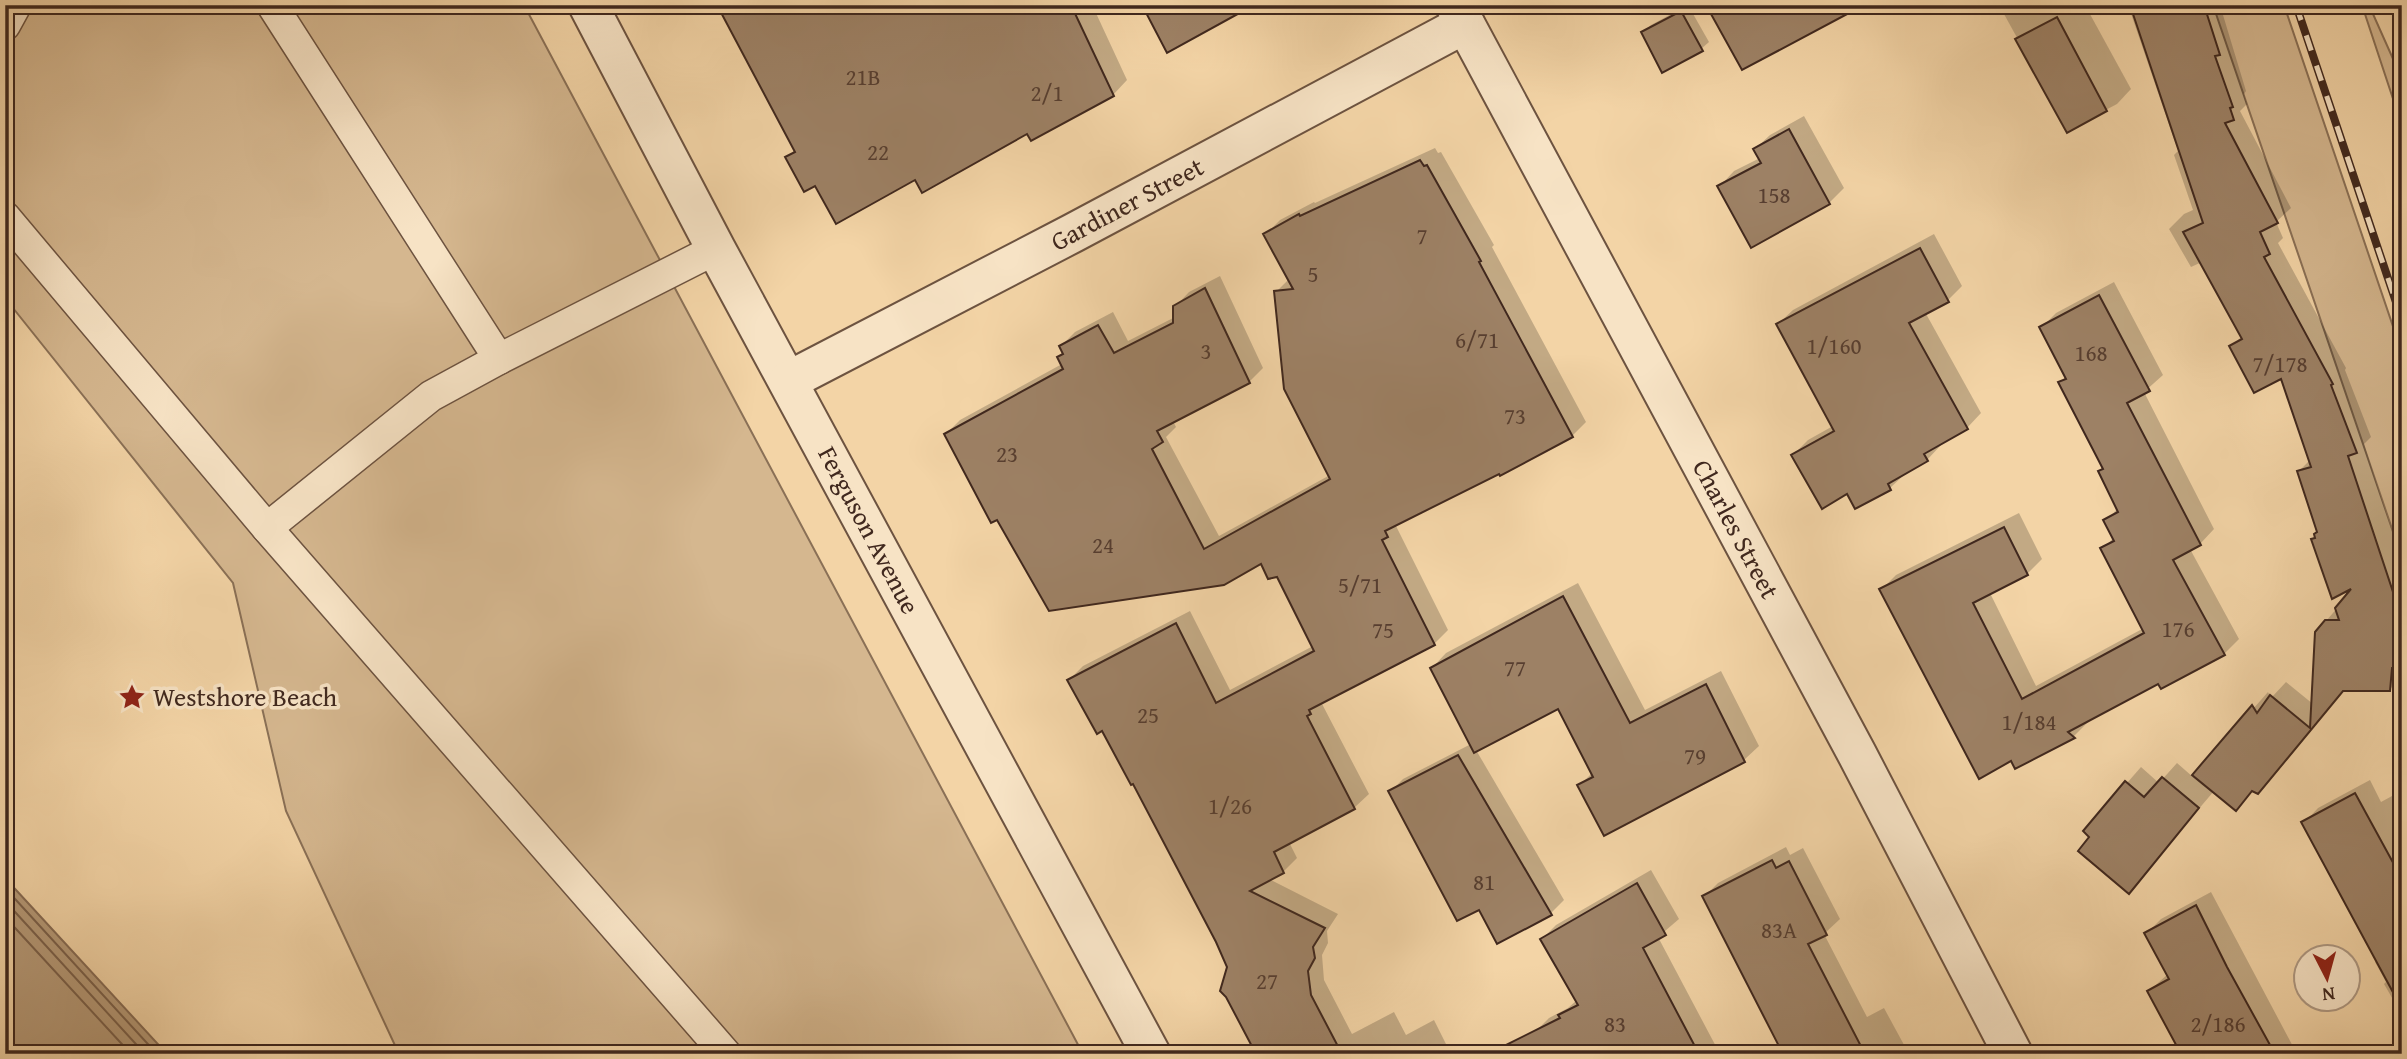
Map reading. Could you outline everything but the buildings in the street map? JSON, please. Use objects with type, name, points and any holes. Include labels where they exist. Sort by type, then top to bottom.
[{"type":"street","name":"Ferguson Avenue","points":[[588,5],[716,249],[1151,1054]]},
{"type":"street","name":"Gardiner Street","points":[[788,381],[1073,233],[1460,14]]},
{"type":"street","name":"Charles Street","points":[[1460,14],[1857,754],[2013,1054]]},
{"type":"lane","points":[[5,25],[16,5]]},
{"type":"lane","points":[[272,5],[499,359]]},
{"type":"lane","points":[[5,217],[267,528],[726,1054]]},
{"type":"lane","points":[[267,528],[431,396],[716,249]]},
{"type":"shaded area","points":[[5,5],[524,5],[1083,1054],[399,1054],[286,811],[233,583],[5,298]]},
{"type":"shaded area","points":[[2213,5],[2284,5],[2402,353],[2402,558]]},
{"type":"shaded area","points":[[2362,5],[2369,5],[2402,79],[2402,126]]},
{"type":"water","points":[[5,878],[167,1054],[5,1054]]},
{"type":"railway","points":[[2296,5],[2402,320]]},
{"type":"place","name":"Westshore Beach","points":[[132,697]]}]
